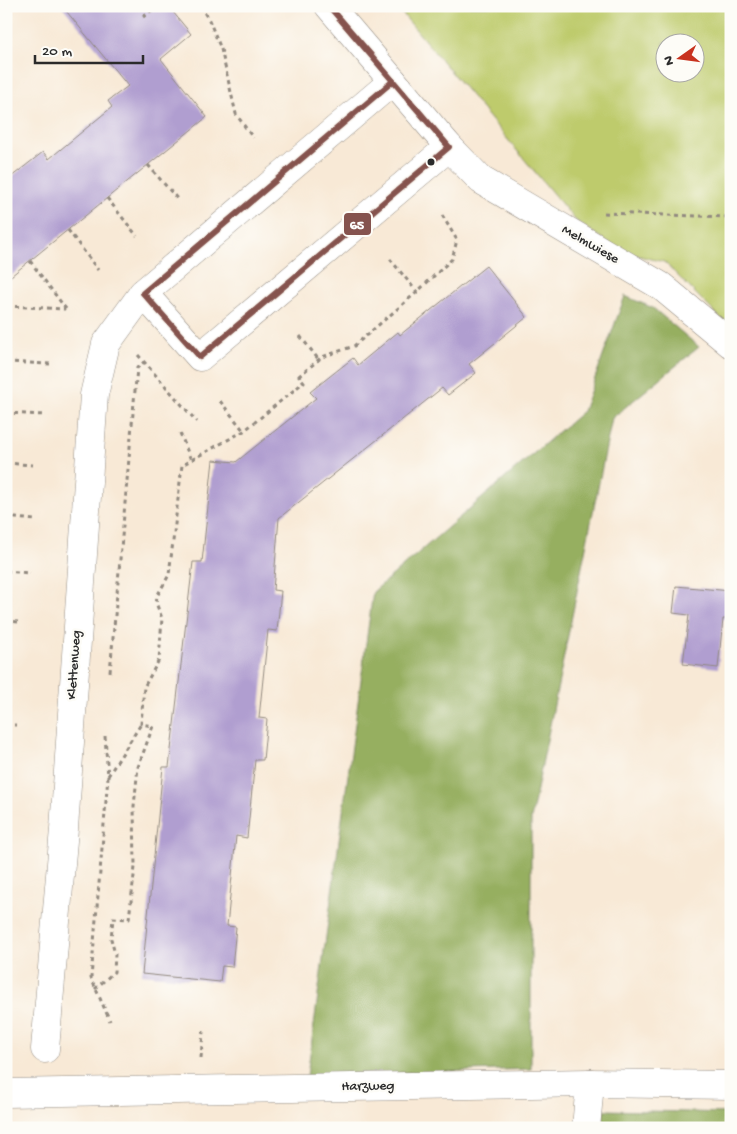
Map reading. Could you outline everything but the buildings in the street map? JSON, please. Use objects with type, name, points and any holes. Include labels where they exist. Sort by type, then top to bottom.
[{"type":"street","name":"Melmwiese","points":[[329,6],[449,147],[481,180],[661,286],[731,344]]},
{"type":"street","name":"Klettenweg","points":[[45,1049],[65,820],[94,395],[106,344],[143,292],[393,81]]},
{"type":"street","points":[[143,292],[200,357],[449,147]]},
{"type":"street","points":[[586,1128],[590,1083]]},
{"type":"street","name":"Harzweg","points":[[6,1093],[590,1083],[731,1085]]},
{"type":"path","points":[[142,17],[157,6]]},
{"type":"path","points":[[200,6],[221,49],[236,114],[253,138]]},
{"type":"path","points":[[148,164],[178,201]]},
{"type":"path","points":[[107,198],[137,236]]},
{"type":"path","points":[[597,213],[731,217]]},
{"type":"path","points":[[108,777],[141,724],[144,687],[159,660],[162,618],[156,603],[157,596],[169,575],[182,466],[244,431],[304,382],[299,376],[318,360],[354,346],[452,259],[457,240],[442,215]]},
{"type":"path","points":[[68,230],[98,270]]},
{"type":"path","points":[[390,259],[417,292]]},
{"type":"path","points":[[7,306],[66,309],[30,261]]},
{"type":"path","points":[[116,330],[197,422]]},
{"type":"path","points":[[300,336],[318,360]]},
{"type":"path","points":[[6,362],[50,364]]},
{"type":"path","points":[[109,681],[137,368],[144,362]]},
{"type":"path","points":[[220,401],[244,431]]},
{"type":"path","points":[[6,413],[45,415]]},
{"type":"path","points":[[180,433],[191,460]]},
{"type":"path","points":[[6,463],[33,465]]},
{"type":"path","points":[[6,517],[35,520]]},
{"type":"path","points":[[6,571],[30,573]]},
{"type":"path","points":[[6,621],[19,622]]},
{"type":"path","points":[[6,673],[14,674]]},
{"type":"path","points":[[95,989],[114,972],[115,954],[111,940],[113,918],[129,919],[135,867],[134,806],[138,767],[153,726],[141,724]]},
{"type":"path","points":[[6,725],[16,725]]},
{"type":"path","points":[[105,730],[108,777],[91,978],[110,1021]]},
{"type":"path","points":[[6,756],[13,757]]},
{"type":"green space","points":[[396,6],[731,6],[731,321],[721,319],[664,262],[622,252],[576,221]]},
{"type":"green space","points":[[625,296],[653,308],[699,347],[612,418],[531,819],[531,1069],[307,1076],[373,592],[583,411]]},
{"type":"green space","points":[[604,1110],[731,1113],[731,1128],[602,1128]]},
{"type":"transit line","name":"65","points":[[329,6],[393,81]]},
{"type":"transit line","name":"65","points":[[393,81],[449,147],[200,357],[143,293],[393,81]]}]
